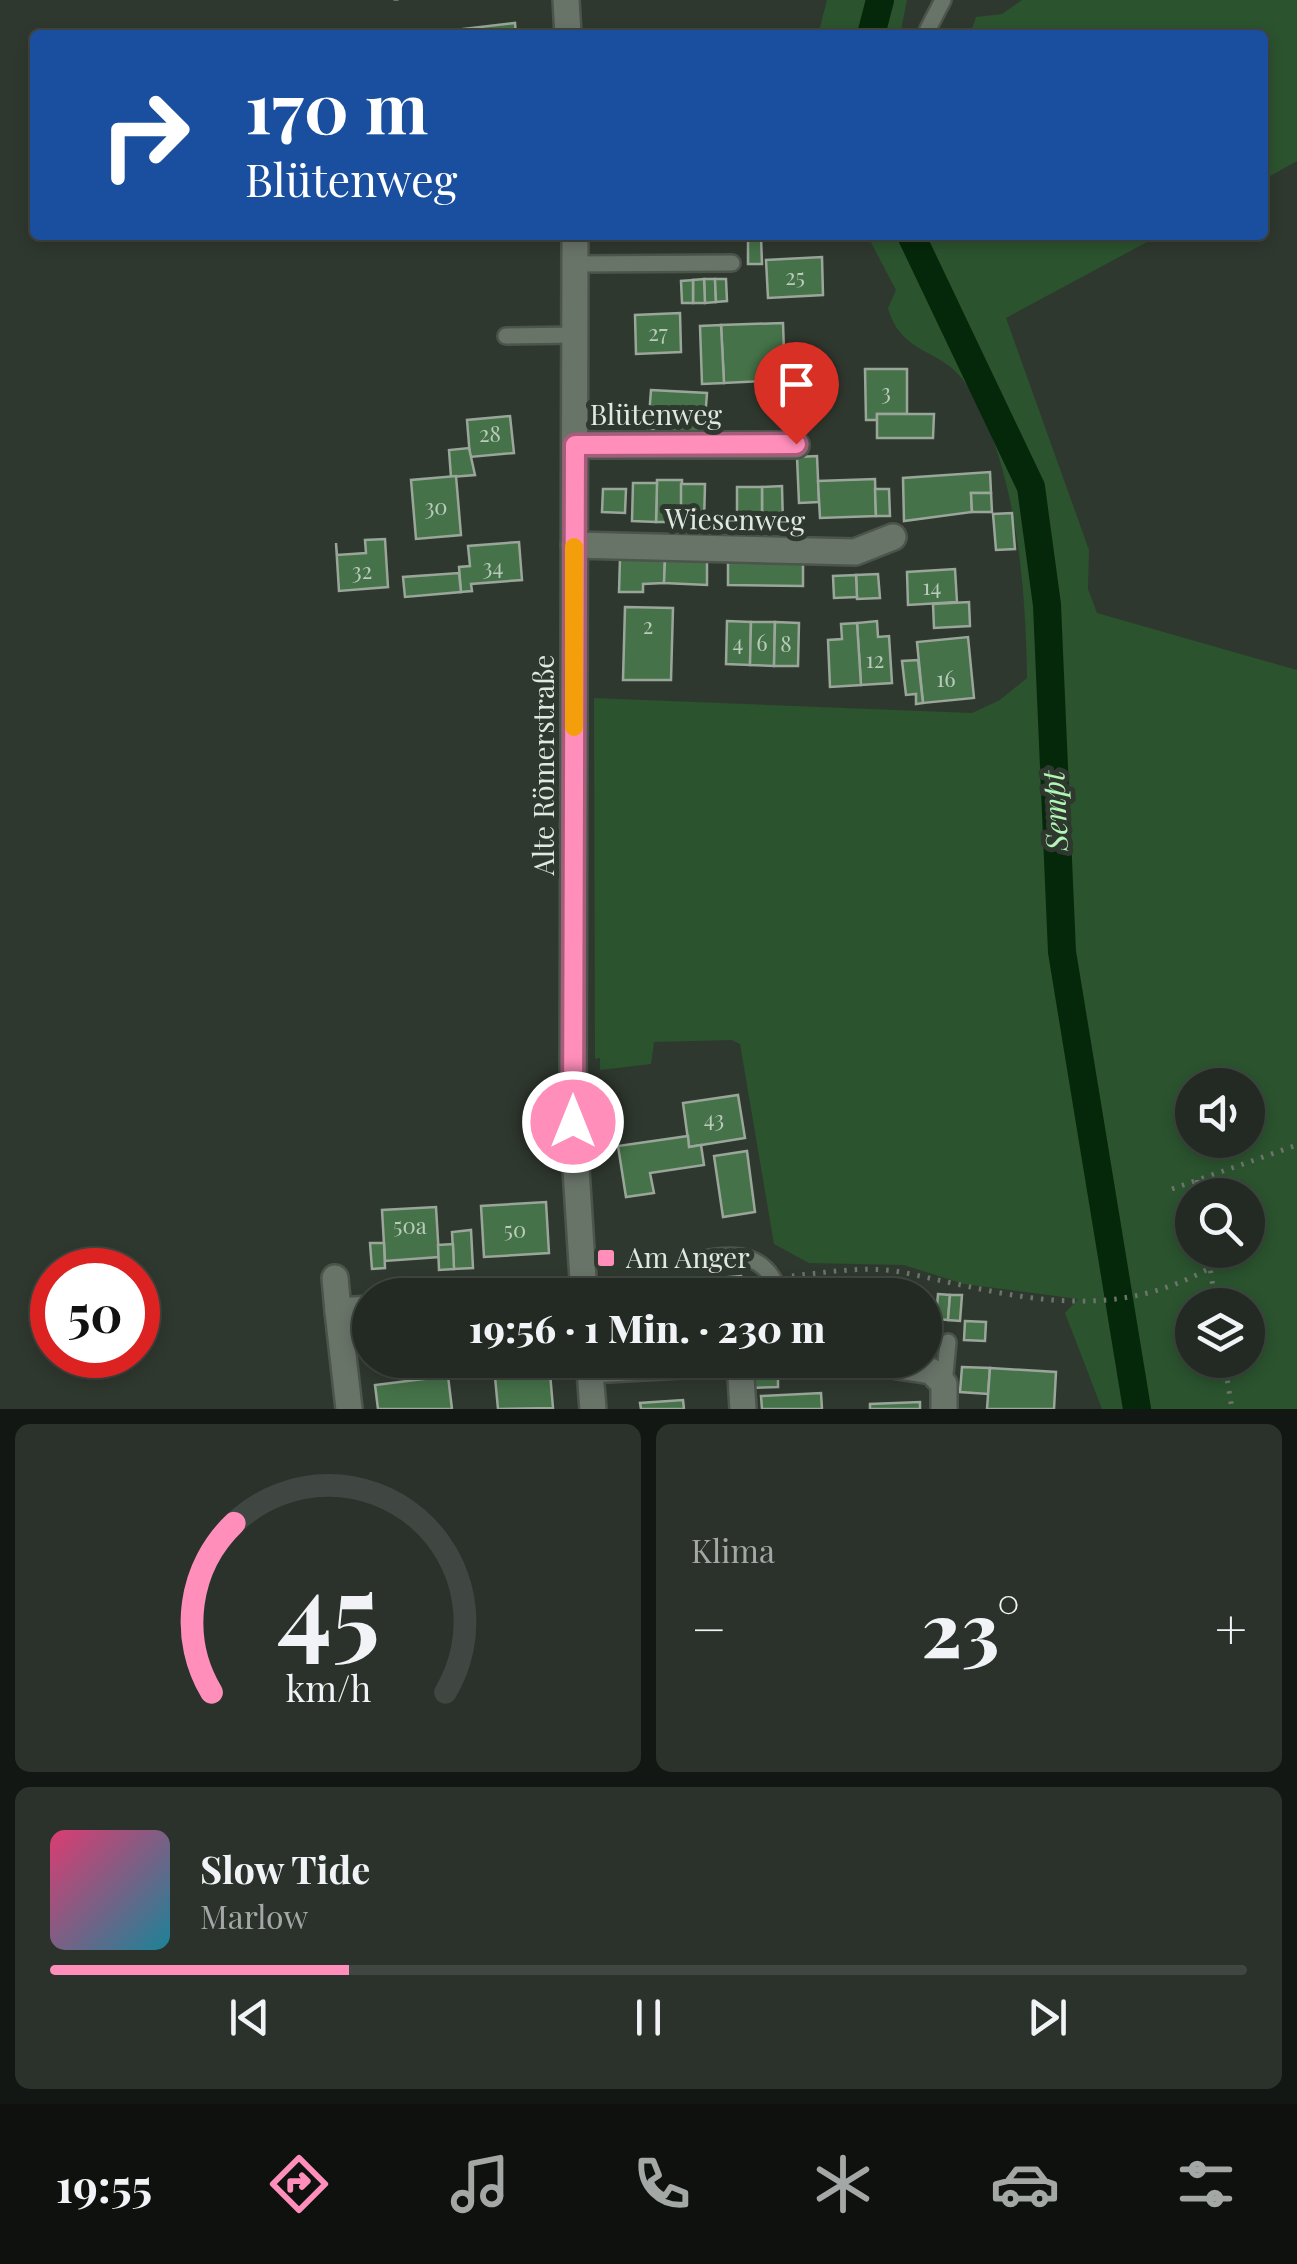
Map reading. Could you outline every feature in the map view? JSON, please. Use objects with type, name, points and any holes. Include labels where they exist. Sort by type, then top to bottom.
[{"type":"main road","points":[[566,0],[568,30]]},
{"type":"main road","name":"Alte Römerstraße","points":[[575,240],[573,1122],[583,1278]]},
{"type":"main road","name":"Blütenweg","points":[[575,445],[796,444]]},
{"type":"main road","name":"Wiesenweg","points":[[574,545],[855,552],[893,537]]},
{"type":"main road","points":[[335,1278],[350,1409]]},
{"type":"main road","points":[[338,1311],[352,1310]]},
{"type":"main road","points":[[590,1378],[592,1409]]},
{"type":"main road","points":[[741,1378],[743,1409]]},
{"type":"lane","points":[[928,30],[943,0]]},
{"type":"lane","points":[[576,264],[732,263]]},
{"type":"lane","points":[[506,336],[575,334]]},
{"type":"lane","points":[[698,1260],[738,1255],[766,1266],[774,1277]]},
{"type":"lane","points":[[944,1397],[948,1342]]},
{"type":"path","points":[[1202,1178],[1297,1146]]},
{"type":"path","points":[[774,1277],[874,1270],[966,1289],[1100,1302],[1174,1288],[1210,1268],[1213,1288]]},
{"type":"path","points":[[1227,1378],[1232,1409]]},
{"type":"green space","points":[[827,0],[907,0],[901,30],[819,30]]},
{"type":"green space","points":[[1022,0],[1297,0],[1297,161],[1268,177],[1268,30],[972,30],[976,17],[1002,14]]},
{"type":"green space","points":[[870,240],[1151,240],[1006,318],[1089,550],[1088,589],[1097,613],[1297,670],[1297,1409],[1102,1409],[1065,1313],[1078,1299],[964,1284],[904,1265],[809,1263],[774,1244],[740,1044],[732,1040],[654,1042],[651,1064],[600,1070],[600,1058],[595,1059],[594,698],[972,713],[1000,700],[1027,678],[1020,564],[995,446],[963,380],[943,362],[911,343],[894,323],[888,308],[896,290]]},
{"type":"building","points":[[515,23],[516,30],[454,30]]},
{"type":"building","points":[[748,240],[761,240],[762,264],[748,264]]},
{"type":"building","points":[[822,257],[823,295],[768,298],[766,260]]},
{"type":"building","points":[[704,279],[715,279],[716,302],[705,303]]},
{"type":"building","points":[[704,279],[705,303],[693,303],[693,280]]},
{"type":"building","points":[[715,279],[726,279],[727,301],[716,302]]},
{"type":"building","points":[[693,280],[693,303],[682,303],[681,281]]},
{"type":"building","points":[[680,313],[681,352],[636,354],[635,315]]},
{"type":"building","points":[[783,323],[785,380],[724,383],[721,325]]},
{"type":"building","points":[[721,325],[724,383],[702,384],[700,326]]},
{"type":"building","points":[[865,369],[907,369],[907,414],[877,414],[877,420],[866,420]]},
{"type":"building","points":[[651,390],[707,393],[704,433],[648,429]]},
{"type":"building","points":[[877,414],[934,414],[933,438],[877,438]]},
{"type":"building","points":[[510,416],[514,453],[470,457],[467,420]]},
{"type":"building","points":[[469,448],[475,475],[451,477],[449,450]]},
{"type":"building","points":[[817,456],[819,502],[799,503],[797,457]]},
{"type":"building","points":[[990,472],[991,493],[971,493],[972,512],[904,521],[903,478]]},
{"type":"building","points":[[456,476],[461,535],[416,539],[411,480]]},
{"type":"building","points":[[875,479],[876,516],[820,518],[818,481]]},
{"type":"building","points":[[657,480],[682,480],[681,522],[656,522]]},
{"type":"building","points":[[633,483],[657,483],[656,522],[632,521]]},
{"type":"building","points":[[681,484],[705,484],[704,523],[681,522]]},
{"type":"building","points":[[782,486],[783,525],[762,525],[762,487]]},
{"type":"building","points":[[737,487],[762,487],[762,525],[737,526]]},
{"type":"building","points":[[603,489],[626,489],[625,513],[602,512]]},
{"type":"building","points":[[875,489],[889,489],[890,516],[876,516]]},
{"type":"building","points":[[971,493],[991,493],[992,512],[972,512]]},
{"type":"building","points":[[1012,513],[1015,549],[996,550],[993,514]]},
{"type":"building","points":[[385,539],[388,587],[339,591],[336,543],[337,555],[366,553],[365,540]]},
{"type":"building","points":[[519,542],[522,580],[471,584],[472,591],[461,592],[459,567],[470,566],[468,546]]},
{"type":"building","points":[[620,558],[665,559],[664,583],[643,584],[643,592],[619,592]]},
{"type":"building","points":[[665,559],[707,560],[707,585],[664,583]]},
{"type":"building","points":[[728,561],[803,561],[803,586],[728,585]]},
{"type":"building","points":[[955,569],[957,602],[908,605],[907,572]]},
{"type":"building","points":[[459,573],[461,592],[405,597],[403,577]]},
{"type":"building","points":[[878,574],[880,598],[857,599],[856,575]]},
{"type":"building","points":[[856,575],[857,597],[834,598],[833,576]]},
{"type":"building","points":[[969,602],[970,626],[934,628],[933,604]]},
{"type":"building","points":[[625,607],[673,608],[671,680],[623,680]]},
{"type":"building","points":[[727,621],[751,622],[750,665],[726,664]]},
{"type":"building","points":[[877,621],[878,637],[889,636],[892,683],[861,685],[857,623]]},
{"type":"building","points":[[751,622],[775,622],[774,666],[750,665]]},
{"type":"building","points":[[775,622],[799,623],[798,666],[774,666]]},
{"type":"building","points":[[857,623],[861,685],[830,687],[828,640],[842,639],[841,624]]},
{"type":"building","points":[[968,637],[974,698],[923,703],[917,642]]},
{"type":"building","points":[[918,660],[923,703],[916,704],[916,694],[906,695],[902,661]]},
{"type":"building","points":[[738,1095],[745,1138],[689,1147],[683,1103]]},
{"type":"building","points":[[688,1136],[689,1147],[701,1145],[704,1165],[650,1173],[654,1193],[626,1197],[618,1146]]},
{"type":"building","points":[[747,1151],[755,1212],[723,1217],[714,1156]]},
{"type":"building","points":[[546,1202],[549,1253],[484,1257],[481,1206]]},
{"type":"building","points":[[436,1207],[439,1257],[385,1261],[382,1210]]},
{"type":"building","points":[[471,1230],[473,1268],[454,1269],[452,1232]]},
{"type":"building","points":[[370,1243],[384,1243],[385,1268],[372,1269]]},
{"type":"building","points":[[453,1244],[454,1269],[439,1270],[438,1245]]},
{"type":"building","points":[[942,1294],[950,1295],[948,1320],[942,1320]]},
{"type":"building","points":[[950,1295],[962,1295],[960,1321],[948,1320]]},
{"type":"building","points":[[965,1321],[986,1322],[985,1341],[964,1340]]},
{"type":"building","points":[[962,1367],[990,1368],[988,1394],[960,1392]]},
{"type":"building","points":[[990,1368],[1056,1372],[1054,1409],[987,1409]]},
{"type":"building","points":[[448,1378],[452,1409],[378,1409],[375,1385]]},
{"type":"building","points":[[495,1378],[550,1378],[553,1408],[498,1409]]},
{"type":"building","points":[[749,1378],[778,1378],[778,1387],[750,1388]]},
{"type":"building","points":[[821,1393],[822,1409],[762,1409],[761,1396]]},
{"type":"building","points":[[683,1400],[684,1409],[641,1409],[640,1403]]},
{"type":"building","points":[[920,1402],[920,1409],[870,1409],[870,1404]]},
{"type":"waterway","name":"Sempt","points":[[872,30],[880,0]]},
{"type":"waterway","name":"Sempt","points":[[913,240],[1031,487],[1047,605],[1062,952],[1137,1409]]},
{"type":"slow traffic","points":[[574,547],[574,727]]},
{"type":"place","name":"Am Anger","points":[[606,1258]]},
{"type":"route","points":[[573,1122],[575,445],[796,444]]}]
